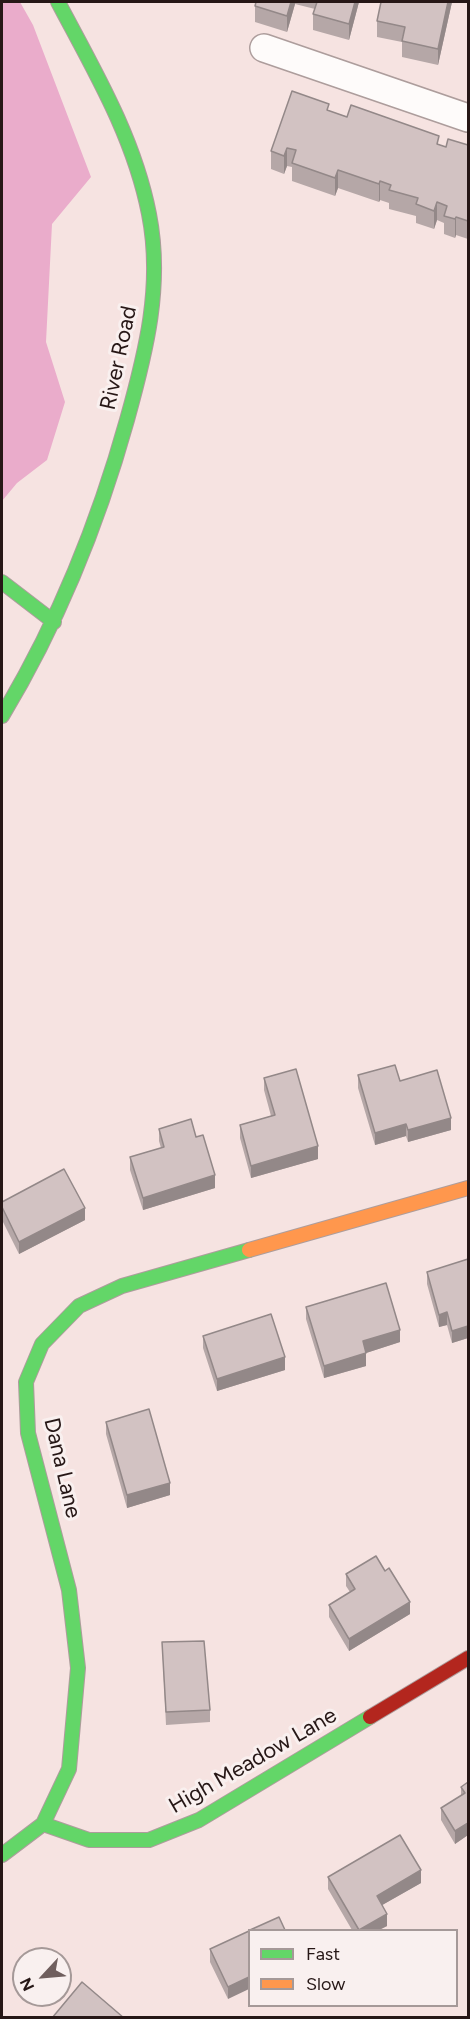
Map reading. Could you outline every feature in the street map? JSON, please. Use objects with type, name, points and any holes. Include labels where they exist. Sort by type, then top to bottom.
[{"type":"street","name":"River Road","points":[[2,716],[54,622],[87,545],[121,445],[146,353],[155,278],[149,214],[135,160],[110,102],[58,2]]},
{"type":"street","points":[[264,48],[468,118]]},
{"type":"street","points":[[2,582],[54,622]]},
{"type":"street","name":"Dana Lane","points":[[2,1855],[43,1824],[69,1769],[78,1668],[69,1590],[28,1433],[26,1382],[42,1344],[79,1306],[122,1286],[468,1188]]},
{"type":"street","name":"High Meadow Lane","points":[[43,1824],[89,1840],[149,1840],[199,1820],[468,1658]]},
{"type":"shaded area","points":[[2,2],[20,2],[33,25],[91,177],[52,224],[46,342],[65,402],[47,460],[17,483],[2,501]]},
{"type":"building","points":[[256,2],[291,2],[287,16],[255,6]]},
{"type":"building","points":[[317,2],[355,2],[349,24],[313,14]]},
{"type":"building","points":[[381,2],[448,2],[438,49],[402,41],[405,27],[377,21]]},
{"type":"building","points":[[292,91],[329,104],[327,110],[347,117],[351,105],[439,136],[437,144],[446,147],[448,139],[468,145],[468,221],[444,216],[447,206],[437,202],[434,211],[416,204],[418,198],[389,190],[391,185],[380,181],[379,184],[338,170],[335,178],[292,163],[296,150],[287,148],[284,156],[271,151]]},
{"type":"building","points":[[395,1065],[400,1081],[437,1070],[451,1118],[408,1130],[406,1124],[375,1133],[358,1075]]},
{"type":"building","points":[[296,1069],[318,1146],[251,1166],[240,1125],[275,1115],[264,1078]]},
{"type":"building","points":[[191,1119],[196,1137],[203,1135],[215,1175],[143,1198],[130,1157],[164,1147],[159,1129]]},
{"type":"building","points":[[64,1169],[85,1208],[19,1242],[2,1207],[2,1202]]},
{"type":"building","points":[[468,1259],[468,1326],[452,1331],[447,1312],[439,1315],[427,1272]]},
{"type":"building","points":[[386,1283],[400,1330],[363,1341],[366,1353],[324,1366],[306,1307]]},
{"type":"building","points":[[271,1314],[285,1357],[217,1379],[203,1336]]},
{"type":"building","points":[[149,1409],[170,1483],[127,1495],[106,1422]]},
{"type":"building","points":[[376,1556],[385,1571],[389,1568],[410,1602],[349,1639],[329,1605],[355,1589],[346,1574]]},
{"type":"building","points":[[204,1641],[210,1710],[166,1712],[162,1642]]},
{"type":"building","points":[[468,1782],[468,1823],[455,1831],[441,1808],[465,1793],[461,1787]]},
{"type":"building","points":[[400,1835],[421,1870],[377,1896],[387,1914],[361,1929],[358,1929],[328,1877]]},
{"type":"building","points":[[279,1917],[285,1929],[252,1929]]},
{"type":"building","points":[[248,1931],[248,1977],[228,1987],[210,1949]]},
{"type":"building","points":[[82,1982],[124,2018],[52,2018],[61,2007],[72,2007],[72,1994]]},
{"type":"traffic: fast","points":[[2,716],[59,609],[103,497],[116,459],[140,369],[153,292],[153,240],[149,214],[134,158],[99,79],[58,2]]},
{"type":"traffic: fast","points":[[2,582],[54,622]]},
{"type":"traffic: fast","points":[[2,1855],[43,1824],[69,1769],[78,1668],[69,1590],[28,1433],[26,1382],[42,1344],[79,1306],[122,1286],[249,1250]]},
{"type":"traffic: fast","points":[[43,1824],[89,1840],[149,1840],[199,1820],[370,1717]]},
{"type":"traffic: slow","points":[[249,1250],[468,1188]]},
{"type":"traffic: jam","points":[[370,1717],[468,1658]]}]
